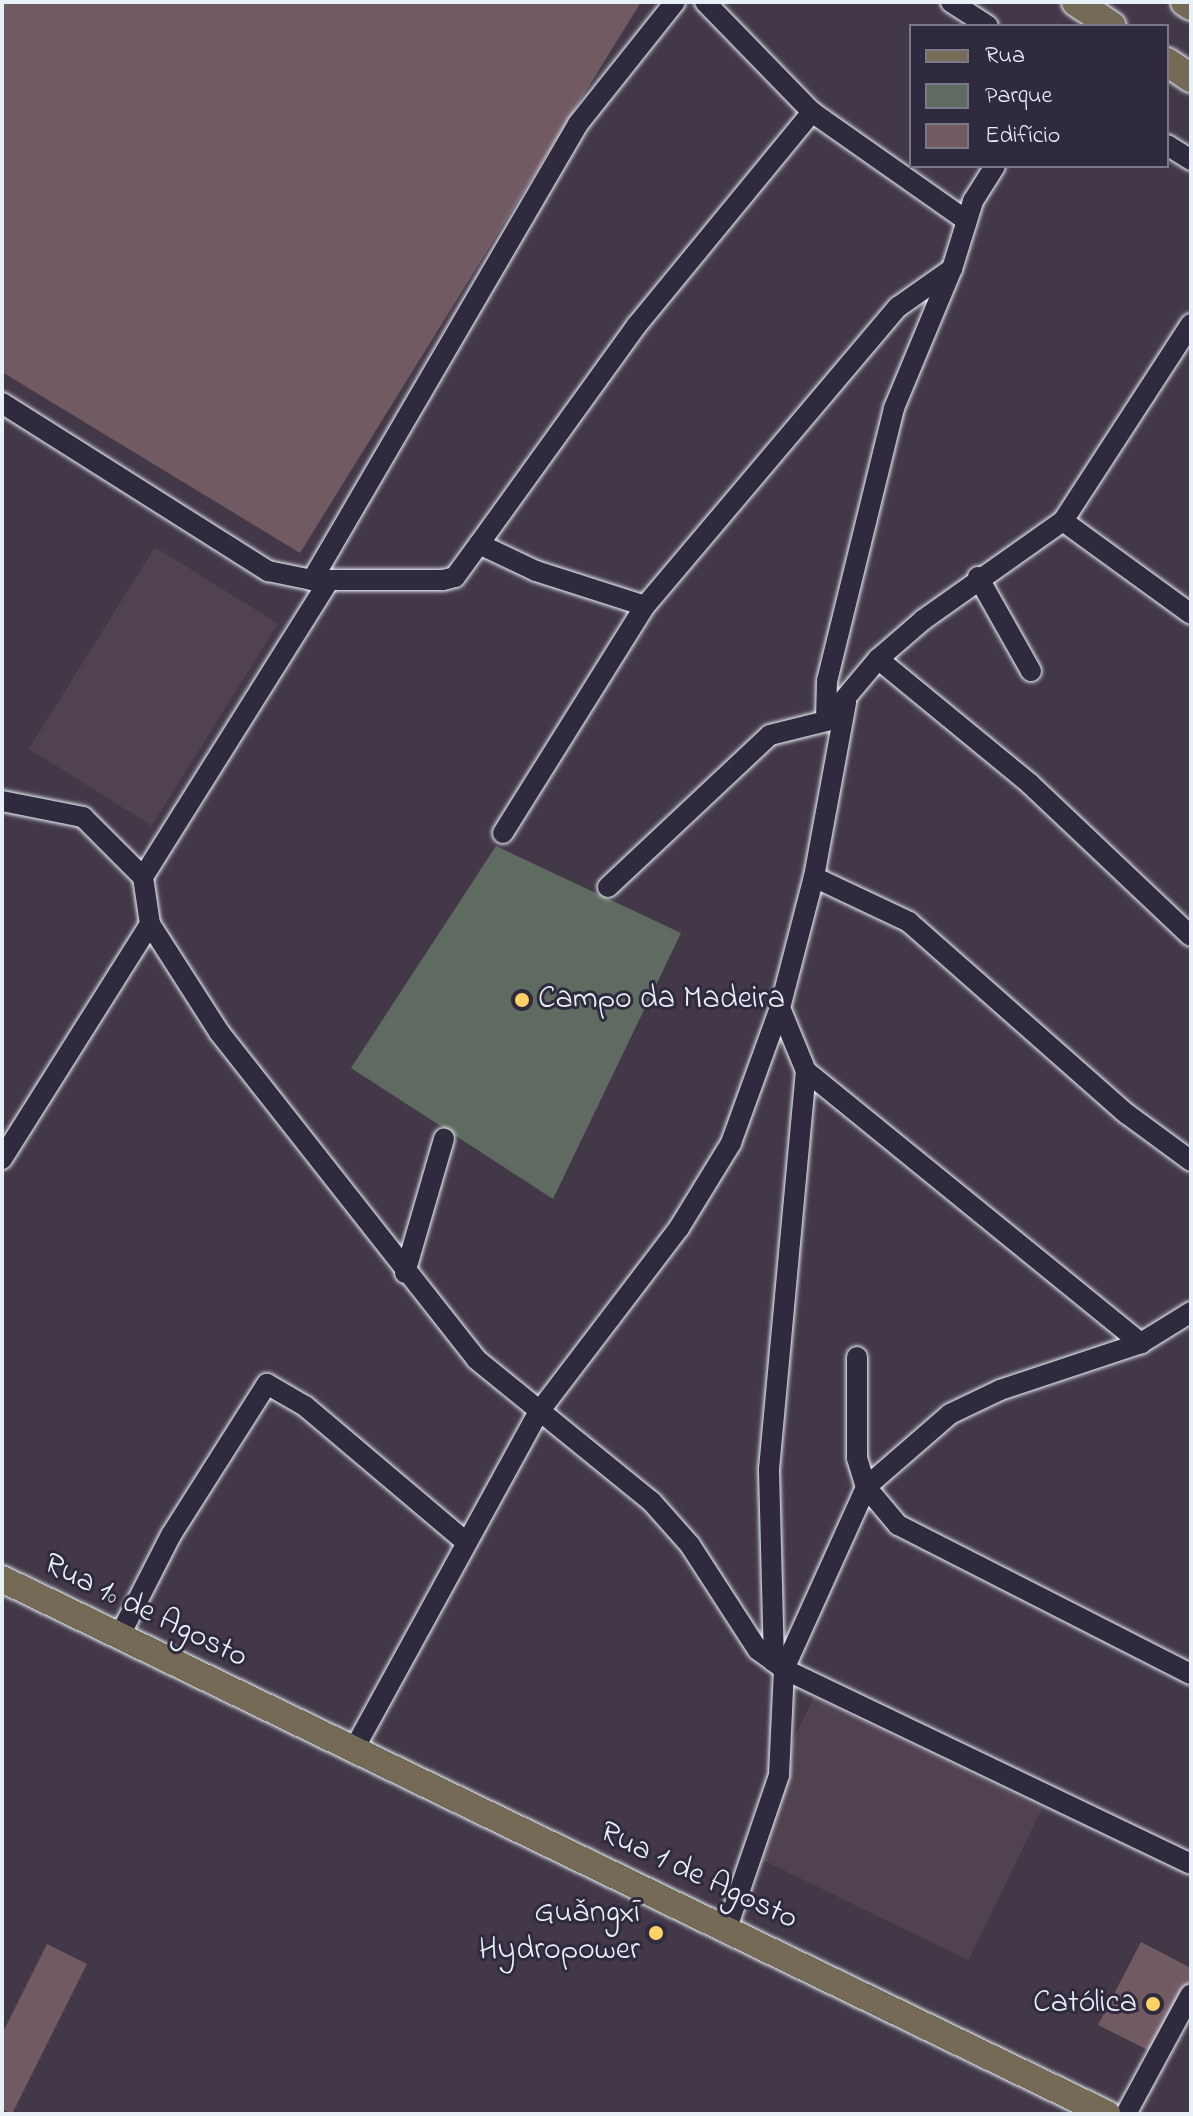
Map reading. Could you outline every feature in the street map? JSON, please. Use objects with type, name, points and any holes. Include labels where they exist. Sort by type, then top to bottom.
[{"type":"highway","points":[[1076,2],[1109,24]]},
{"type":"highway","points":[[1185,2],[1191,6]]},
{"type":"highway","points":[[1169,63],[1191,78]]},
{"type":"main road","name":"Rua 1º de Agosto","points":[[2,1579],[257,1706]]},
{"type":"main road","name":"Rua 1 de Agosto","points":[[257,1706],[727,1928],[1107,2114]]},
{"type":"street","points":[[143,877],[321,580],[578,124],[675,2]]},
{"type":"street","points":[[705,2],[812,112],[967,221]]},
{"type":"street","points":[[951,2],[985,24]]},
{"type":"street","points":[[2,403],[268,571],[321,580],[443,580],[455,577],[637,325],[812,112]]},
{"type":"street","points":[[1169,146],[1191,160]]},
{"type":"street","points":[[826,721],[827,681],[894,408],[952,269],[967,221],[994,168]]},
{"type":"street","points":[[503,833],[645,606],[898,307],[952,269]]},
{"type":"street","points":[[608,887],[770,735],[783,727],[826,721],[846,702],[878,659],[978,577],[1063,521],[1191,324]]},
{"type":"street","points":[[1063,521],[1191,614]]},
{"type":"street","points":[[479,544],[536,571],[645,606]]},
{"type":"street","points":[[978,577],[1031,671]]},
{"type":"street","points":[[878,659],[1030,784],[1191,936]]},
{"type":"street","points":[[353,1751],[465,1541],[538,1413],[710,1185],[780,1008],[814,877],[846,702]]},
{"type":"street","points":[[2,801],[83,817],[143,877],[150,924],[190,993],[405,1273],[476,1359],[538,1413],[651,1501],[690,1545],[752,1644],[779,1666],[1191,1864]]},
{"type":"street","points":[[814,877],[909,922],[1127,1114],[1191,1161]]},
{"type":"street","points":[[2,1159],[150,924]]},
{"type":"street","points":[[727,1928],[779,1775],[779,1666],[769,1469],[806,1071],[780,1008]]},
{"type":"street","points":[[806,1071],[1141,1343]]},
{"type":"street","points":[[405,1273],[444,1139]]},
{"type":"street","points":[[779,1666],[866,1487],[950,1414],[1000,1390],[1141,1343],[1191,1312]]},
{"type":"street","points":[[857,1357],[854,1438],[866,1487],[911,1534],[1057,1601],[1191,1674]]},
{"type":"street","points":[[119,1637],[171,1535],[267,1384],[305,1406],[465,1541]]},
{"type":"street","points":[[1126,2114],[1191,1994]]},
{"type":"shaded area","points":[[155,547],[278,624],[152,826],[29,749]]},
{"type":"shaded area","points":[[814,1697],[1042,1808],[968,1960],[740,1849]]},
{"type":"green space","name":"Campo da Madeira","points":[[496,846],[681,933],[553,1199],[351,1068]]},
{"type":"building","points":[[2,2],[641,2],[300,553],[2,372]]},
{"type":"building","points":[[1141,1942],[1191,1968],[1191,1987],[1156,2054],[1098,2025]]},
{"type":"building","points":[[47,1944],[87,1964],[12,2114],[2,2109],[2,2034]]},
{"type":"place","name":"Campo da Madeira","points":[[522,1000]]},
{"type":"place","name":"Guǎngxī Hydropower","points":[[656,1933]]},
{"type":"place","name":"Católica","points":[[1153,2004]]}]
